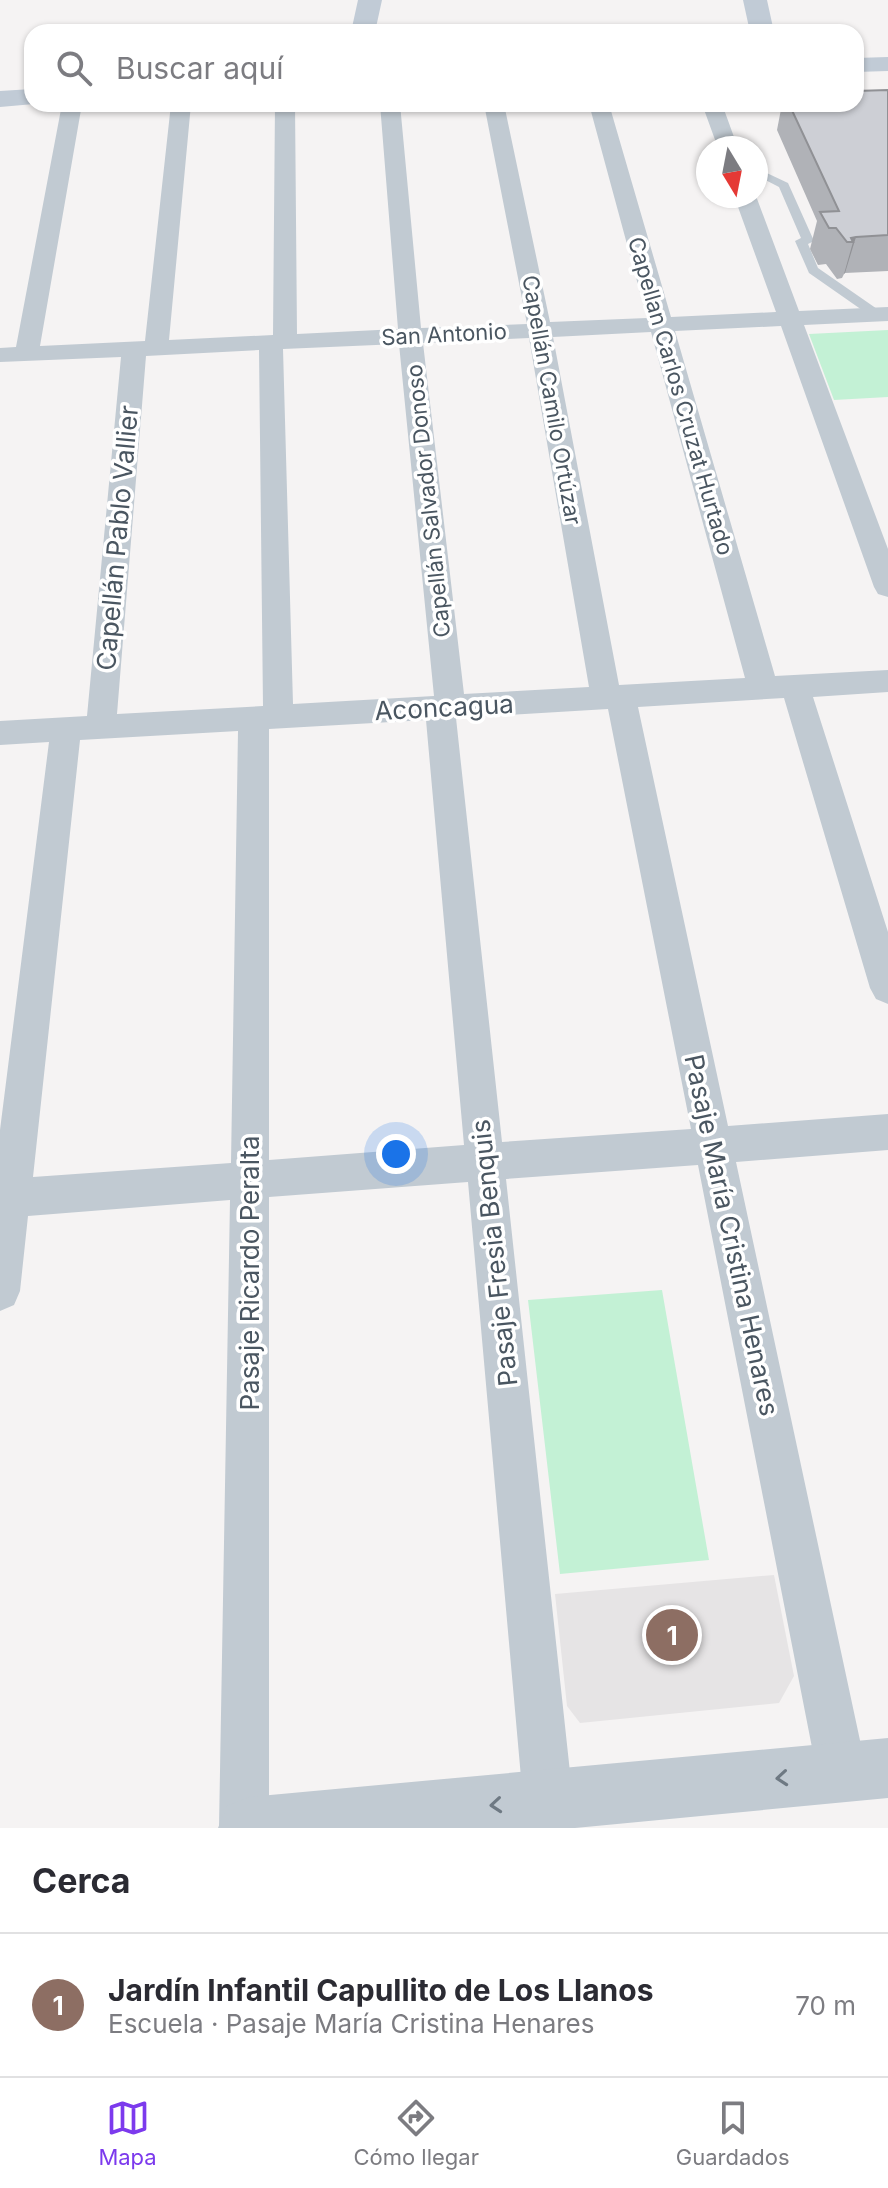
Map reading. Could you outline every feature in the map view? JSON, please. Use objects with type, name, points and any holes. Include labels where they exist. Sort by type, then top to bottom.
[{"type":"main road","points":[[365,24],[370,0]]},
{"type":"main road","points":[[755,0],[760,24]]},
{"type":"main road","points":[[864,75],[888,64]]},
{"type":"main road","points":[[0,99],[24,98]]},
{"type":"street","points":[[27,354],[71,112]]},
{"type":"street","name":"Capellán Pablo Vallier","points":[[0,1291],[11,1198],[180,112]]},
{"type":"street","name":"Pasaje Ricardo Peralta","points":[[246,1828],[249,1180],[285,112]]},
{"type":"street","name":"Capellán Salvador Donoso","points":[[391,112],[445,707]]},
{"type":"street","name":"Capellán Camilo Ortúzar","points":[[496,112],[614,697]]},
{"type":"street","name":"Capellan Carlos Cruzat Hurtado","points":[[601,112],[662,324],[779,687],[888,988]]},
{"type":"street","points":[[715,112],[724,136]]},
{"type":"street","points":[[749,208],[788,319],[885,572]]},
{"type":"street","name":"San Antonio","points":[[0,355],[882,314]]},
{"type":"street","name":"Aconcagua","points":[[0,733],[888,681]]},
{"type":"street","name":"Pasaje María Cristina Henares","points":[[614,697],[713,1145],[865,1770]]},
{"type":"street","name":"Pasaje Fresia Benquis","points":[[445,707],[484,1162],[548,1800]]},
{"type":"street","points":[[11,1198],[888,1132]]},
{"type":"street","points":[[246,1828],[865,1770]]},
{"type":"lane","points":[[768,177],[784,185],[808,241],[801,241],[813,270],[882,314]]},
{"type":"shaded area","points":[[774,1575],[794,1676],[779,1703],[580,1723],[567,1706],[555,1594]]},
{"type":"green space","points":[[888,330],[888,397],[834,400],[809,334]]},
{"type":"green space","points":[[662,1290],[709,1560],[560,1574],[528,1300]]},
{"type":"building","points":[[888,90],[888,235],[856,237],[851,238],[853,242],[847,242],[836,228],[829,228],[820,212],[839,211],[793,112],[864,112],[864,91]]},
{"type":"place","name":"Jardín Infantil Capullito de Los Llanos","points":[[672,1635]]}]
